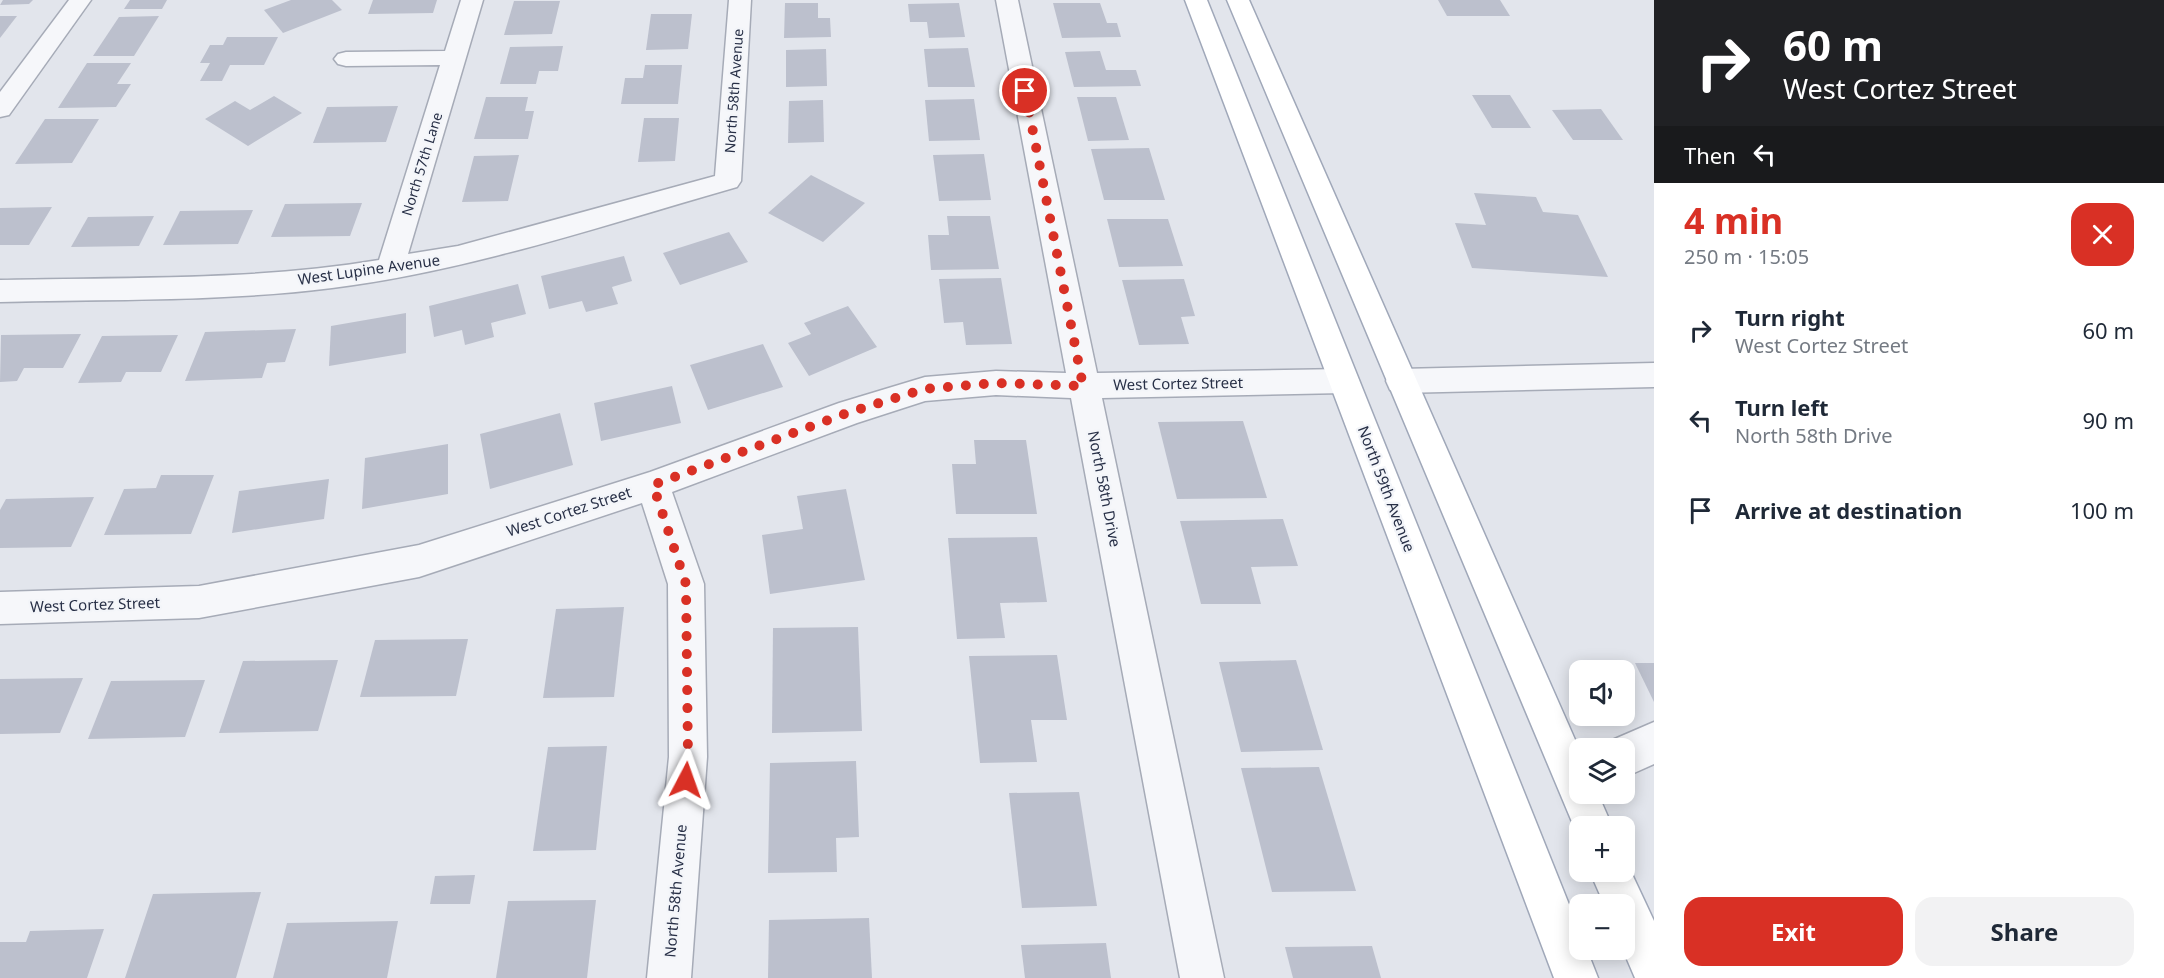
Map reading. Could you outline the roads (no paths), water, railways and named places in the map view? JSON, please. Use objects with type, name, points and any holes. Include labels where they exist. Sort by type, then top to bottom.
[{"type":"main road","name":"North 59th Avenue","points":[[1196,0],[1576,978]]},
{"type":"main road","points":[[1238,0],[1401,381],[1569,755]]},
{"type":"main road","points":[[1615,882],[1654,971]]},
{"type":"street","points":[[0,109],[80,0]]},
{"type":"street","name":"North 57th Lane","points":[[390,269],[472,0]]},
{"type":"street","name":"North 58th Avenue","points":[[728,181],[740,0]]},
{"type":"street","name":"North 58th Drive","points":[[1007,0],[1202,978]]},
{"type":"street","points":[[346,59],[453,58]]},
{"type":"street","name":"West Lupine Avenue","points":[[0,291],[239,285],[332,278],[458,256],[728,181]]},
{"type":"street","points":[[1401,381],[1654,375]]},
{"type":"street","name":"West Cortez Street","points":[[0,608],[211,600],[419,561],[653,485],[850,412],[925,389],[996,383],[1083,386],[1344,381]]},
{"type":"street","name":"North 58th Avenue","points":[[653,485],[686,584],[688,758],[669,978]]},
{"type":"street","points":[[1635,753],[1654,741]]}]
